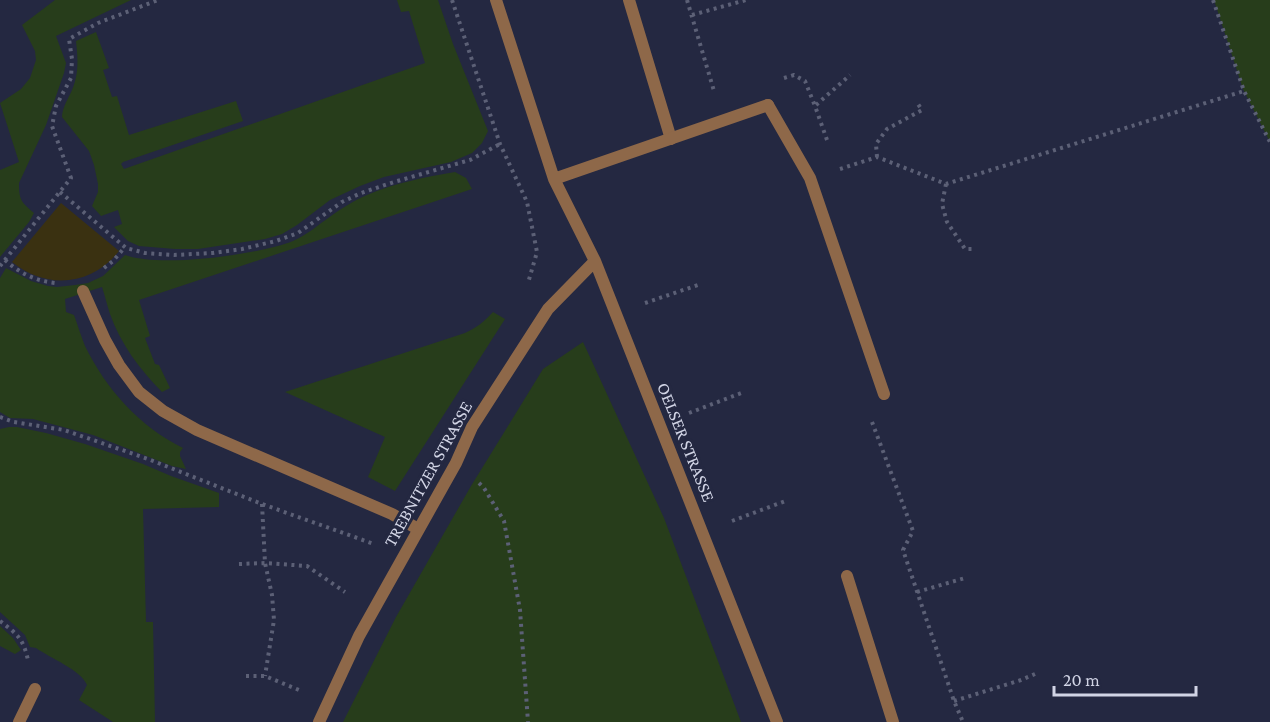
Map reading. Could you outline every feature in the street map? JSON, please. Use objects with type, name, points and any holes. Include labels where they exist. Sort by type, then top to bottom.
[{"type":"street","name":"OELSER STRASSE","points":[[496,0],[554,179],[595,261],[777,722]]},
{"type":"street","points":[[630,0],[671,139]]},
{"type":"street","points":[[554,179],[768,105],[810,178],[884,394]]},
{"type":"street","name":"TREBNITZER STRASSE","points":[[319,722],[359,636],[456,463],[472,427],[548,309],[595,261]]},
{"type":"street","points":[[83,291],[119,365],[139,392],[163,411],[196,430],[392,514],[418,529]]},
{"type":"street","points":[[847,576],[893,722]]},
{"type":"street","points":[[17,722],[35,689]]},
{"type":"path","points":[[0,266],[71,178],[52,126],[56,106],[71,78],[72,59],[69,39],[99,23],[158,0]]},
{"type":"path","points":[[452,0],[500,144],[527,202],[537,252],[525,293]]},
{"type":"path","points":[[687,0],[717,100]]},
{"type":"path","points":[[692,15],[746,0]]},
{"type":"path","points":[[1213,0],[1245,91],[1270,142]]},
{"type":"path","points":[[783,78],[794,75],[805,81],[837,170]]},
{"type":"path","points":[[815,106],[850,75]]},
{"type":"path","points":[[810,178],[877,157],[946,184],[1245,91]]},
{"type":"path","points":[[877,157],[876,144],[887,129],[922,110],[918,104]]},
{"type":"path","points":[[60,192],[126,248],[145,253],[174,255],[213,253],[265,244],[298,233],[342,202],[361,193],[470,160],[500,144]]},
{"type":"path","points":[[946,184],[942,204],[947,222],[965,249],[975,249]]},
{"type":"path","points":[[615,313],[698,285]]},
{"type":"path","points":[[659,424],[744,392]]},
{"type":"path","points":[[884,394],[868,412],[913,531],[903,550],[963,722]]},
{"type":"path","points":[[0,417],[14,422],[64,430],[374,544],[392,514]]},
{"type":"path","points":[[456,463],[484,488],[504,521],[520,610],[528,722]]},
{"type":"path","points":[[702,532],[788,500]]},
{"type":"path","points":[[262,504],[265,563],[272,595],[274,620],[265,676]]},
{"type":"path","points":[[239,564],[308,566],[345,592],[351,582]]},
{"type":"path","points":[[916,592],[965,578]]},
{"type":"path","points":[[0,621],[18,636],[25,647],[35,689]]},
{"type":"path","points":[[954,701],[1035,674]]},
{"type":"path","points":[[246,676],[265,676],[300,690]]},
{"type":"green space","points":[[55,0],[131,0],[56,36],[66,63],[64,73],[46,125],[19,183],[22,200],[34,213],[0,257],[0,170],[19,162],[0,103],[21,89],[30,78],[36,60],[35,51],[22,25]]},
{"type":"green space","points":[[397,0],[438,0],[488,131],[482,143],[472,153],[451,162],[384,177],[360,186],[330,200],[282,234],[265,239],[198,249],[139,246],[128,241],[114,227],[122,224],[118,210],[101,216],[92,206],[98,192],[94,165],[89,151],[62,117],[76,78],[76,41],[96,32],[109,68],[103,70],[112,97],[117,96],[129,135],[236,101],[243,121],[123,162],[121,164],[124,169],[425,63],[409,11],[401,12]]},
{"type":"green space","points":[[1214,0],[1270,0],[1270,142],[1243,89]]},
{"type":"green space","points":[[455,172],[466,178],[472,189],[139,300],[150,336],[145,338],[155,364],[159,365],[170,388],[162,392],[146,375],[125,346],[114,325],[102,287],[65,299],[66,312],[74,315],[85,346],[103,377],[139,418],[183,448],[180,456],[186,469],[172,466],[93,435],[33,419],[10,418],[0,412],[0,278],[6,268],[31,281],[57,287],[88,283],[103,276],[125,255],[141,259],[184,260],[257,251],[298,239],[362,197],[410,181]]},
{"type":"green space","points":[[493,312],[505,319],[395,491],[368,477],[385,437],[285,392],[465,333],[480,324]]},
{"type":"green space","points":[[583,342],[664,518],[741,722],[343,722],[396,617],[471,486],[543,369]]},
{"type":"green space","points":[[9,427],[46,433],[85,444],[219,493],[219,507],[143,509],[146,622],[153,622],[155,722],[113,722],[79,700],[87,685],[84,680],[64,665],[36,648],[30,647],[25,635],[0,612],[0,429]]},
{"type":"green space","points":[[0,626],[13,638],[21,650],[15,654],[0,646]]},
{"type":"sand","points":[[61,203],[119,251],[108,263],[96,271],[68,280],[54,280],[25,271],[12,262]]}]
